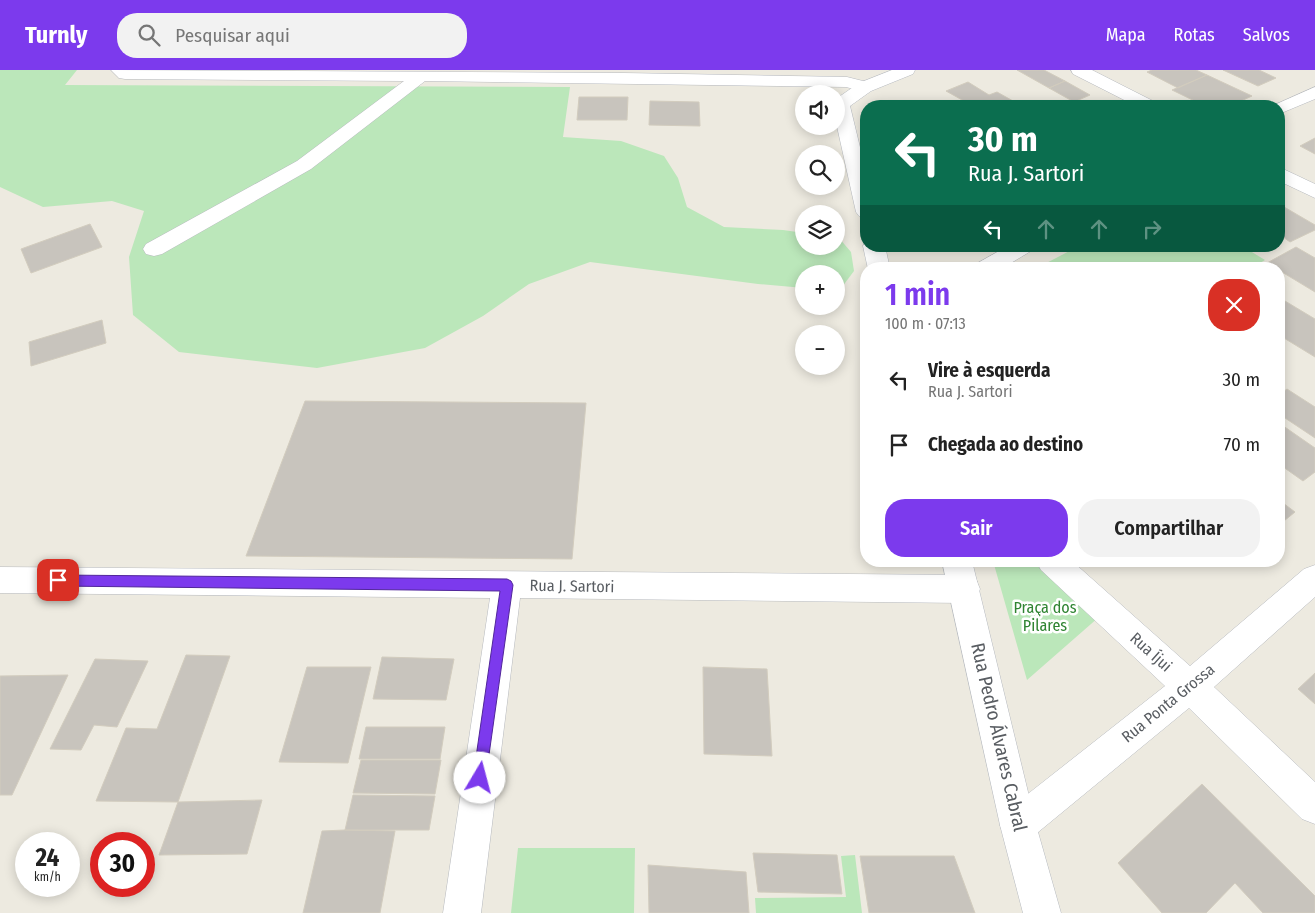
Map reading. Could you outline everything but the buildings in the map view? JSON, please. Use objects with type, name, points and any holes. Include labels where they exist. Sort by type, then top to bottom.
[{"type":"street","points":[[860,186],[841,104],[865,87],[906,70]]},
{"type":"street","points":[[1079,70],[1137,100]]},
{"type":"street","points":[[122,72],[376,73],[420,77],[624,74],[847,82],[865,87]]},
{"type":"street","points":[[154,249],[304,164],[420,77]]},
{"type":"street","points":[[1285,106],[1315,92]]},
{"type":"street","points":[[1285,176],[1315,192]]},
{"type":"street","points":[[996,262],[1014,252]]},
{"type":"street","name":"Rua Íjui","points":[[1058,567],[1190,687],[1315,806]]},
{"type":"street","name":"Rua J. Sartori","points":[[0,580],[507,585],[961,575]]},
{"type":"street","name":"Rua Pedro Álvares Cabral","points":[[961,575],[1018,825],[1042,913]]},
{"type":"street","name":"Rua Ponta Grossa","points":[[1018,825],[1190,687],[1315,578]]},
{"type":"street","points":[[462,913],[507,585]]},
{"type":"green space","points":[[0,70],[77,70],[65,85],[570,87],[563,137],[621,141],[664,156],[678,178],[687,207],[724,227],[795,232],[795,255],[845,255],[845,245],[851,252],[854,271],[845,283],[845,265],[795,265],[795,287],[590,262],[529,284],[483,316],[425,348],[317,368],[179,352],[133,315],[129,257],[144,211],[112,201],[43,207],[0,187]]},
{"type":"green space","points":[[1068,252],[1252,252],[1265,260],[1262,262],[1048,262]]},
{"type":"green space","name":"Praça dos Pilares","points":[[995,567],[1044,567],[1099,617],[1027,680]]},
{"type":"green space","points":[[518,848],[635,848],[634,913],[511,913]]},
{"type":"green space","points":[[855,855],[862,913],[756,913],[755,898],[846,897],[841,856]]},
{"type":"route","points":[[58,580],[507,585],[480,778]]}]
